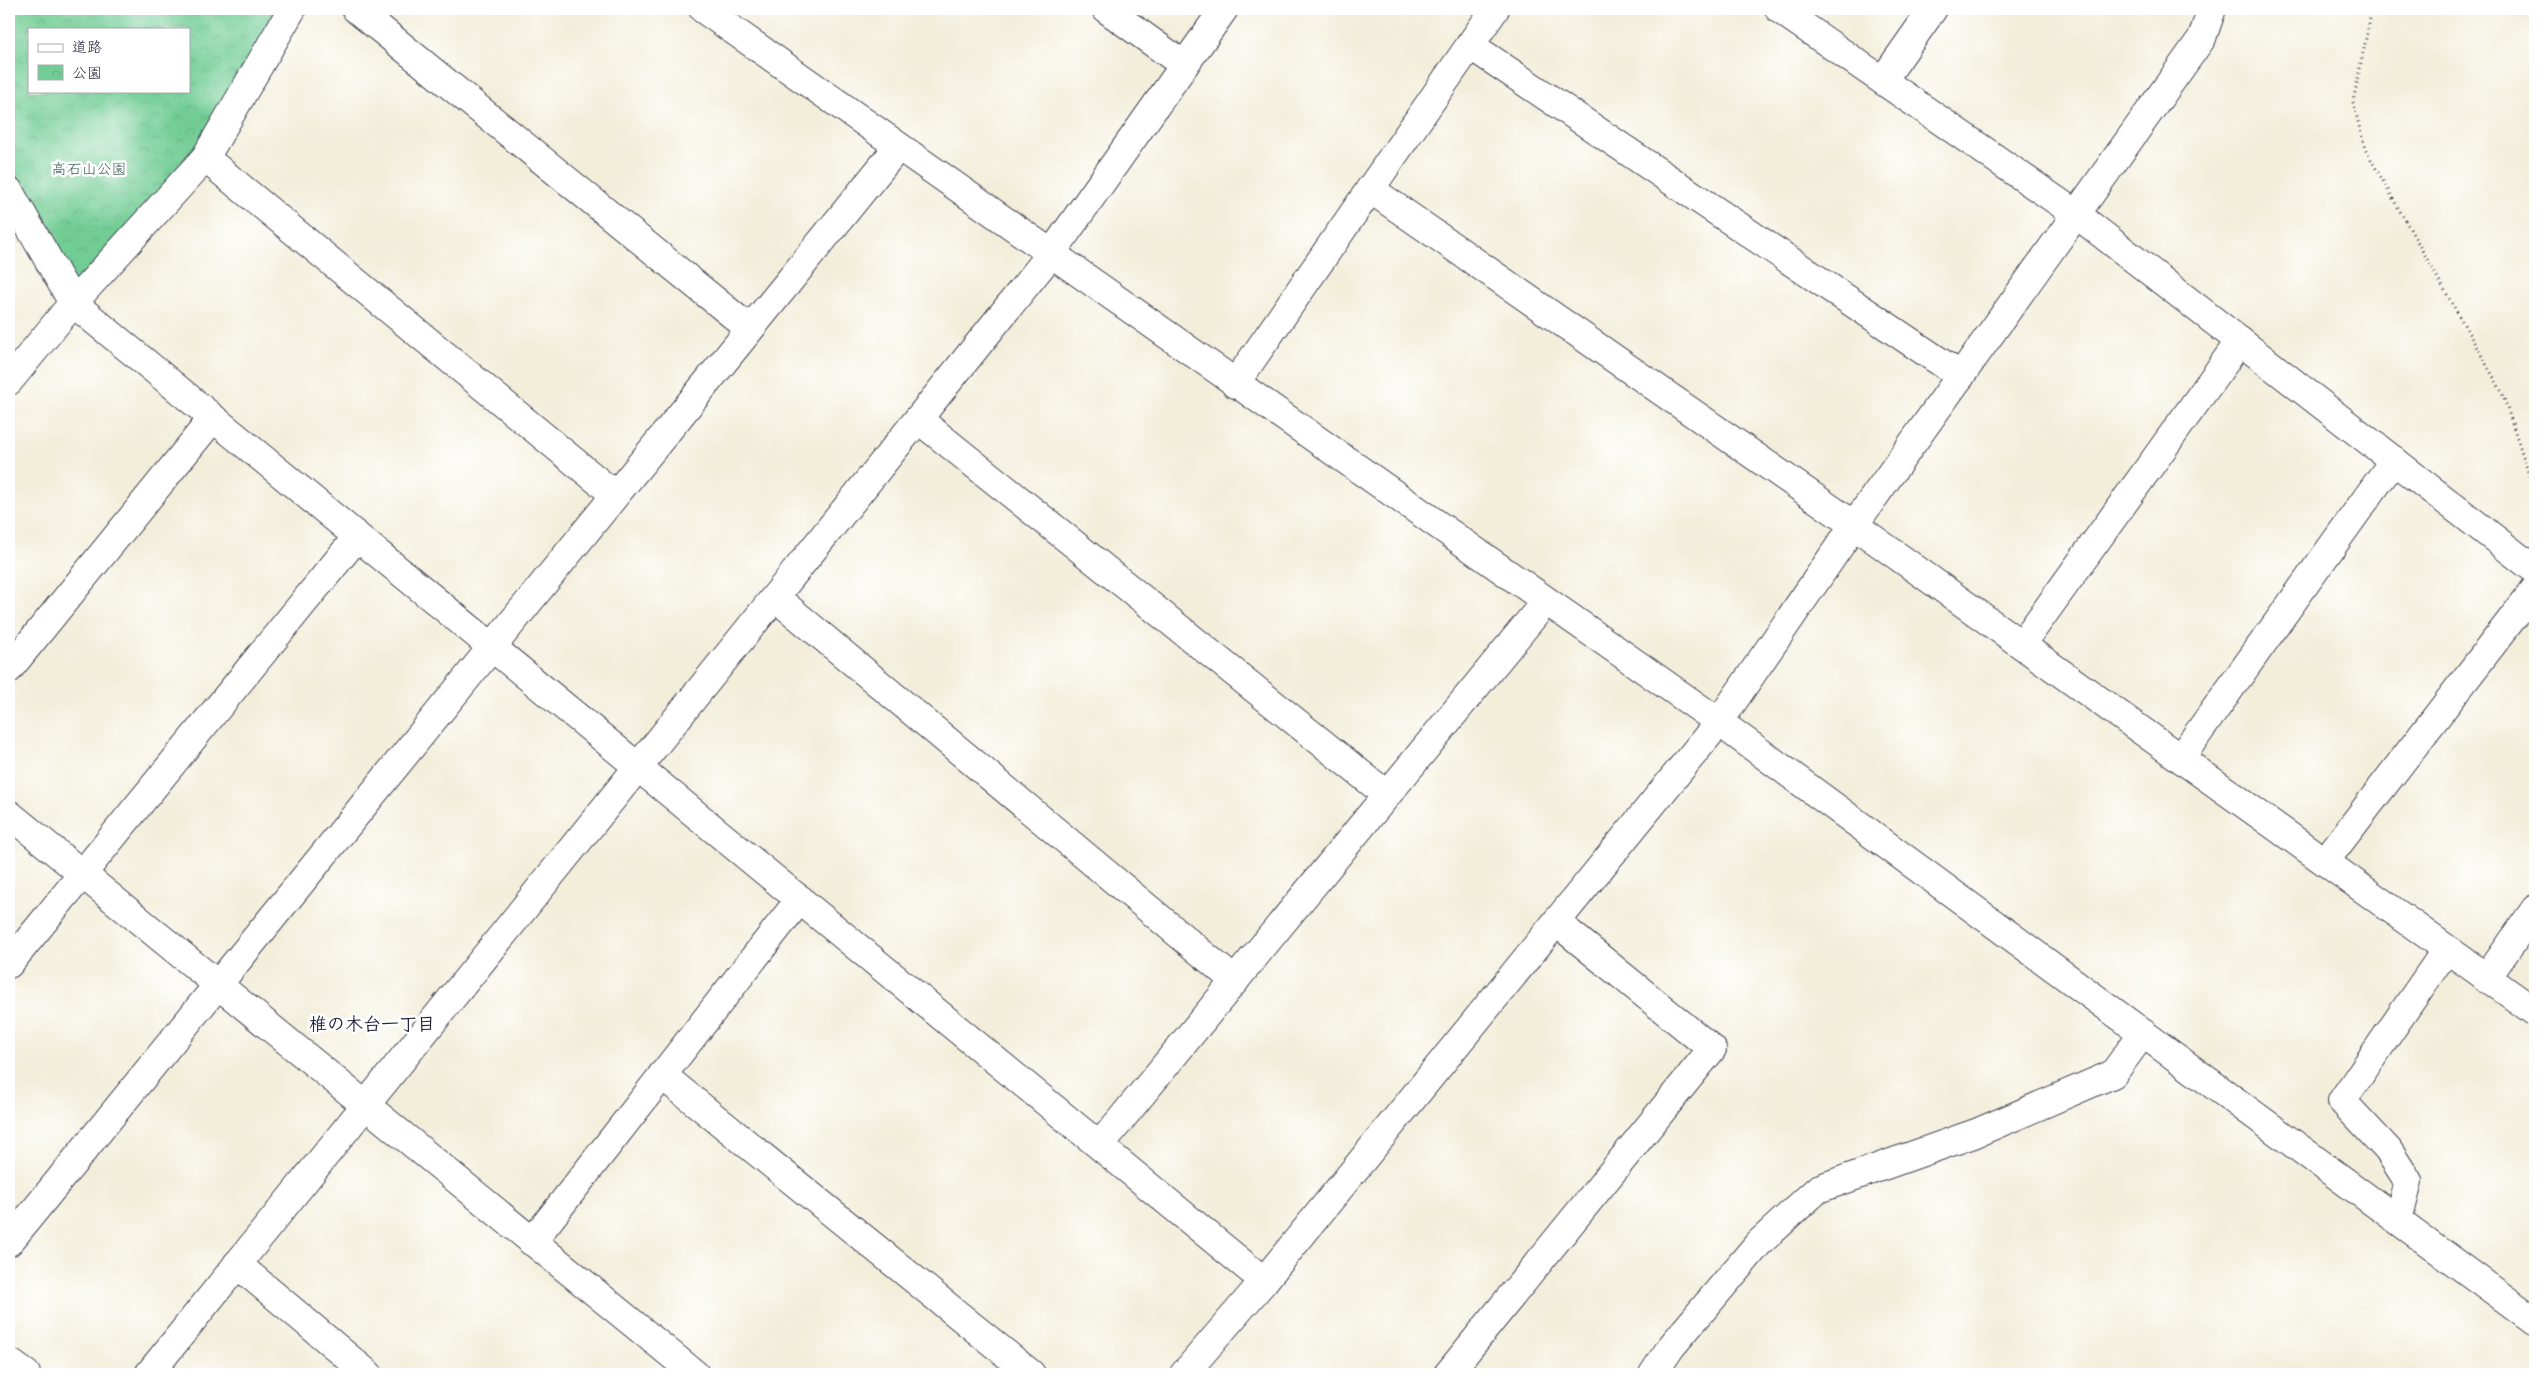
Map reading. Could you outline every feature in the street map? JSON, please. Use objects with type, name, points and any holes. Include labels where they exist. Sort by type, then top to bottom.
[{"type":"street","points":[[9,381],[73,303],[205,158],[292,9]]},
{"type":"street","points":[[356,9],[750,329]]},
{"type":"street","points":[[703,9],[1719,722],[2535,1321]]},
{"type":"street","points":[[1106,9],[1184,65]]},
{"type":"street","points":[[149,1374],[1051,254],[1224,9]]},
{"type":"street","points":[[1235,384],[1495,9]]},
{"type":"street","points":[[1779,9],[2076,214],[2535,570]]},
{"type":"street","points":[[1883,80],[1933,9]]},
{"type":"street","points":[[1184,1374],[1264,1280],[1719,722],[1854,525],[2202,38],[2212,9]]},
{"type":"street","points":[[1470,45],[1961,376]]},
{"type":"street","points":[[9,1242],[898,147]]},
{"type":"street","points":[[205,158],[615,494]]},
{"type":"street","points":[[1370,188],[1854,525],[2326,860],[2446,950],[2535,1012]]},
{"type":"street","points":[[9,191],[73,303],[1264,1280]]},
{"type":"street","points":[[2022,644],[2240,341]]},
{"type":"street","points":[[9,669],[213,418]]},
{"type":"street","points":[[918,419],[1387,795]]},
{"type":"street","points":[[2181,757],[2394,460]]},
{"type":"street","points":[[9,964],[357,537]]},
{"type":"street","points":[[2326,860],[2535,589]]},
{"type":"street","points":[[775,597],[1235,981]]},
{"type":"street","points":[[1100,1145],[1546,601]]},
{"type":"street","points":[[9,814],[695,1374]]},
{"type":"street","points":[[532,1242],[800,899]]},
{"type":"street","points":[[2486,979],[2535,909]]},
{"type":"street","points":[[1448,1374],[1712,1048],[1556,922]]},
{"type":"street","points":[[2398,1220],[2408,1180],[2388,1150],[2342,1101],[2446,950]]},
{"type":"street","points":[[1653,1374],[1671,1347],[1759,1244],[1818,1189],[1976,1133],[2113,1074],[2143,1033]]},
{"type":"street","points":[[662,1075],[1031,1374]]},
{"type":"street","points":[[237,1264],[368,1374]]},
{"type":"street","points":[[9,1362],[26,1374]]},
{"type":"path","points":[[2372,9],[2353,102],[2365,149],[2502,392],[2535,493]]},
{"type":"green space","name":"高石山公園","points":[[9,9],[291,9],[205,158],[73,303],[9,184]]},
{"type":"district","name":"椎の木台一丁目","points":[[372,1024]]}]
